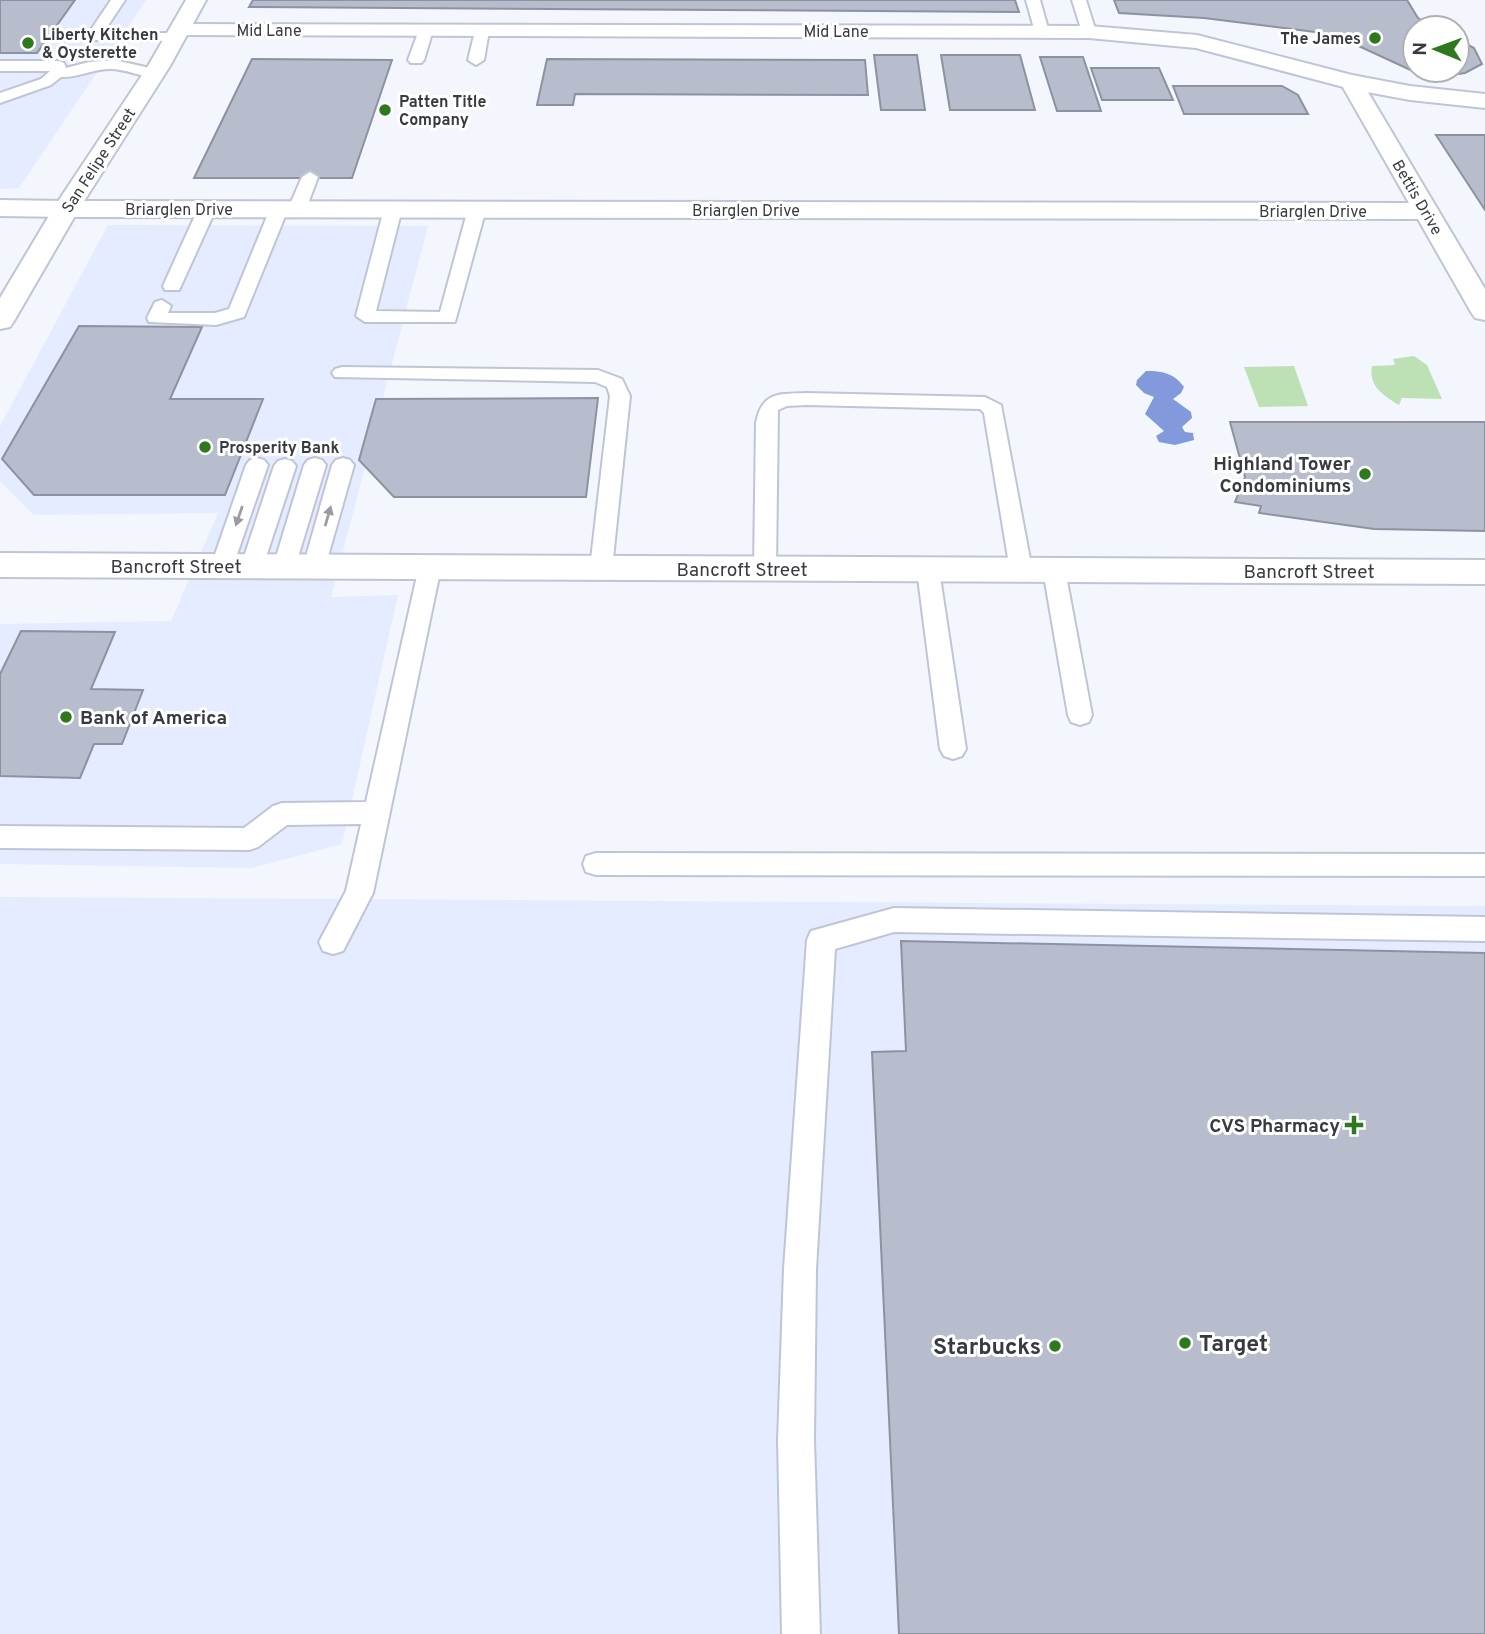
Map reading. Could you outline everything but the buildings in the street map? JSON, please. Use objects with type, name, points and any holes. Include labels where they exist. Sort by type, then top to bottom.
[{"type":"street","name":"San Felipe Street","points":[[0,321],[147,73],[178,33],[196,0]]},
{"type":"street","name":"Mid Lane","points":[[178,33],[426,30],[1089,32],[1197,42],[1351,82],[1410,93],[1485,101]]},
{"type":"street","name":"Bettis Drive","points":[[1351,82],[1483,305]]},
{"type":"street","name":"Briarglen Drive","points":[[0,208],[1427,211]]},
{"type":"street","name":"Bancroft Street","points":[[0,565],[1485,572]]},
{"type":"lane","points":[[118,0],[93,37],[178,33]]},
{"type":"lane","points":[[1033,0],[1042,32]]},
{"type":"lane","points":[[1079,0],[1089,32]]},
{"type":"lane","points":[[416,60],[426,30]]},
{"type":"lane","points":[[476,60],[482,31]]},
{"type":"lane","points":[[0,66],[62,70],[70,80],[120,80],[147,73]]},
{"type":"lane","points":[[0,98],[46,82],[62,70]]},
{"type":"lane","points":[[162,306],[156,318],[216,319],[237,313],[288,209],[310,177]]},
{"type":"lane","points":[[172,286],[207,209]]},
{"type":"lane","points":[[393,209],[365,316],[448,318],[477,209]]},
{"type":"lane","points":[[342,373],[598,376],[615,383],[620,396],[601,568]]},
{"type":"lane","points":[[765,568],[766,423],[769,407],[783,400],[806,399],[985,403],[994,410],[1021,570]]},
{"type":"lane","points":[[237,566],[257,465]]},
{"type":"lane","points":[[299,567],[315,465]]},
{"type":"lane","points":[[299,567],[343,465]]},
{"type":"lane","points":[[237,566],[285,466]]},
{"type":"lane","points":[[333,942],[359,893],[430,567]]},
{"type":"lane","points":[[928,570],[953,749]]},
{"type":"lane","points":[[1054,570],[1080,715]]},
{"type":"lane","points":[[0,837],[249,839],[282,814],[377,813]]},
{"type":"lane","points":[[596,864],[1485,865]]},
{"type":"lane","points":[[802,1634],[796,1440],[800,1269],[821,940],[894,920],[1485,929]]},
{"type":"shaded area","points":[[0,0],[146,0],[19,188],[0,189]]},
{"type":"shaded area","points":[[108,225],[428,226],[331,597],[398,595],[342,844],[252,868],[0,864],[0,624],[171,621],[218,513],[34,515],[0,481],[0,426]]},
{"type":"shaded area","points":[[0,897],[1485,906],[1485,1634],[0,1634]]},
{"type":"green space","points":[[1414,356],[1427,365],[1442,399],[1402,398],[1399,405],[1375,385],[1372,366],[1395,365],[1393,359]]},
{"type":"green space","points":[[1294,366],[1308,406],[1259,407],[1244,367]]},
{"type":"water","points":[[1146,371],[1167,374],[1184,387],[1173,399],[1191,412],[1192,418],[1182,427],[1185,432],[1193,433],[1194,440],[1175,445],[1159,442],[1156,436],[1164,431],[1145,414],[1154,397],[1144,393],[1136,385]]},
{"type":"place","name":"The James","points":[[1375,38]]},
{"type":"place","name":"Liberty Kitchen & Oysterette","points":[[28,43]]},
{"type":"place","name":"Patten Title Company","points":[[385,110]]},
{"type":"place","name":"Prosperity Bank","points":[[205,447]]},
{"type":"place","name":"Highland Tower Condominiums","points":[[1365,474]]},
{"type":"place","name":"Bank of America","points":[[66,717]]},
{"type":"place","name":"CVS Pharmacy","points":[[1354,1125]]},
{"type":"place","name":"Target","points":[[1185,1343]]},
{"type":"place","name":"Starbucks","points":[[1055,1346]]}]
